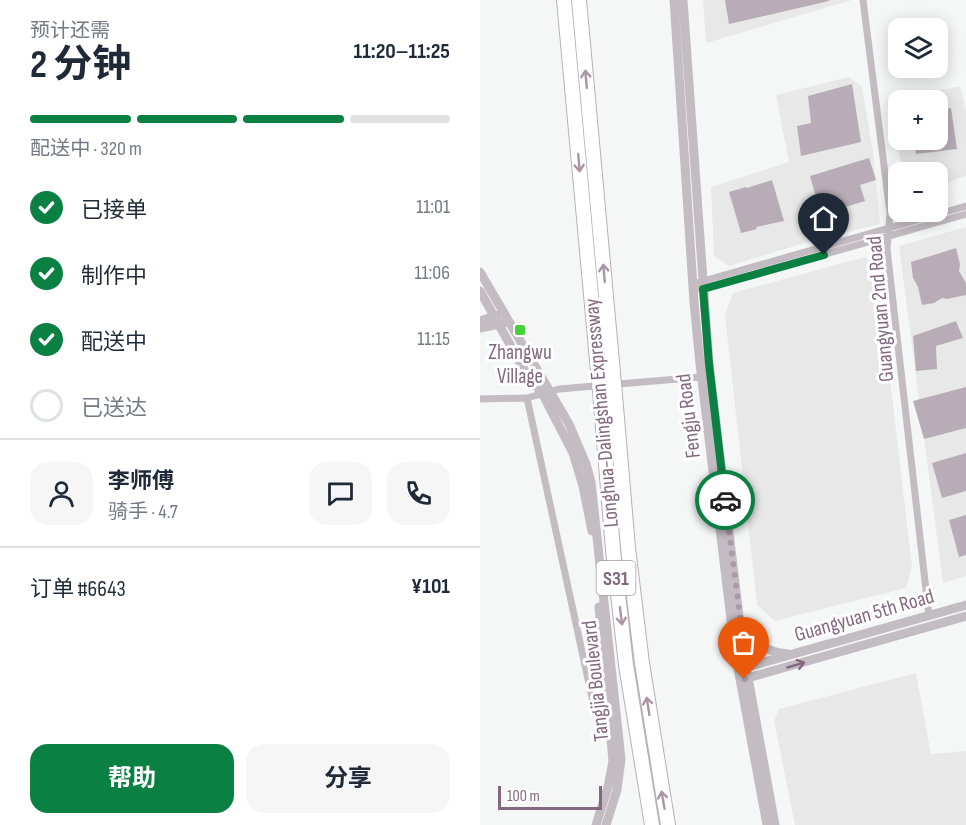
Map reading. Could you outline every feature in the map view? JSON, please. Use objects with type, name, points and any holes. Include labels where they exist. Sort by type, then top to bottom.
[{"type":"highway","name":"Longhua-Dalingshan Expressway","points":[[564,0],[613,550],[626,665],[652,825]]},
{"type":"highway","name":"Longhua-Dalingshan Expressway","points":[[579,0],[628,548],[642,663],[668,825]]},
{"type":"street","name":"Fengju Road","points":[[674,0],[698,285],[738,610],[743,674],[775,825]]},
{"type":"street","name":"Fengju Road","points":[[683,0],[702,377],[743,674],[767,825]]},
{"type":"street","name":"Guangyuan 2nd Road","points":[[864,0],[890,213],[887,249],[929,616]]},
{"type":"street","points":[[888,232],[966,206]]},
{"type":"street","points":[[698,285],[888,232],[966,214]]},
{"type":"street","name":"Tangjia Boulevard","points":[[480,272],[527,375],[547,392],[569,424],[586,464],[594,501],[621,759],[617,790],[606,825]]},
{"type":"street","name":"Tangjia Boulevard","points":[[480,291],[501,319]]},
{"type":"street","points":[[480,321],[501,319]]},
{"type":"street","points":[[480,328],[501,319]]},
{"type":"street","points":[[480,399],[527,398],[559,389],[702,377]]},
{"type":"street","name":"Tangjia Boulevard","points":[[547,392],[573,453],[592,528],[612,748],[611,773],[596,825]]},
{"type":"street","points":[[527,398],[596,716],[609,715]]},
{"type":"street","name":"Guangyuan 5th Road","points":[[743,674],[797,653],[966,605]]},
{"type":"street","points":[[738,610],[748,635],[760,646],[772,652],[797,653]]},
{"type":"street","name":"Guangyuan 5th Road","points":[[743,674],[966,616]]},
{"type":"shaded area","points":[[703,0],[852,0],[706,43]]},
{"type":"shaded area","points":[[849,77],[862,87],[873,151],[880,224],[811,241],[729,266],[714,256],[711,187],[789,162],[776,95]]},
{"type":"shaded area","points":[[960,86],[966,111],[966,176],[948,182],[948,162],[901,162],[898,150],[948,150],[948,90],[942,90]]},
{"type":"shaded area","points":[[966,227],[966,576],[943,583],[899,246]]},
{"type":"shaded area","points":[[865,257],[877,268],[912,567],[906,588],[775,621],[757,605],[725,315],[733,293]]},
{"type":"shaded area","points":[[916,673],[931,754],[966,751],[966,825],[795,825],[774,721],[779,709]]},
{"type":"building","points":[[725,0],[829,0],[829,1],[729,24]]},
{"type":"building","points":[[852,84],[861,142],[801,156],[797,126],[811,123],[808,96]]},
{"type":"building","points":[[948,108],[951,108],[957,149],[916,154],[915,150],[948,150]]},
{"type":"building","points":[[869,158],[876,180],[860,185],[865,201],[822,214],[819,203],[821,202],[819,196],[816,197],[810,176]]},
{"type":"building","points":[[772,180],[784,221],[741,233],[729,192]]},
{"type":"building","points":[[956,248],[960,264],[959,271],[966,283],[966,295],[942,298],[934,303],[922,305],[918,287],[913,278],[911,262]]},
{"type":"building","points":[[956,321],[963,338],[936,346],[937,369],[916,371],[913,336]]},
{"type":"building","points":[[966,387],[966,428],[924,439],[913,401]]},
{"type":"building","points":[[966,453],[966,491],[942,498],[932,463]]},
{"type":"building","points":[[966,515],[966,555],[959,557],[949,520]]},
{"type":"way so far","points":[[725,500],[748,679],[744,679]]},
{"type":"place","name":"Zhangwu Village","points":[[520,330]]},
{"type":"route","points":[[725,500],[709,364],[703,289],[824,255]]}]
